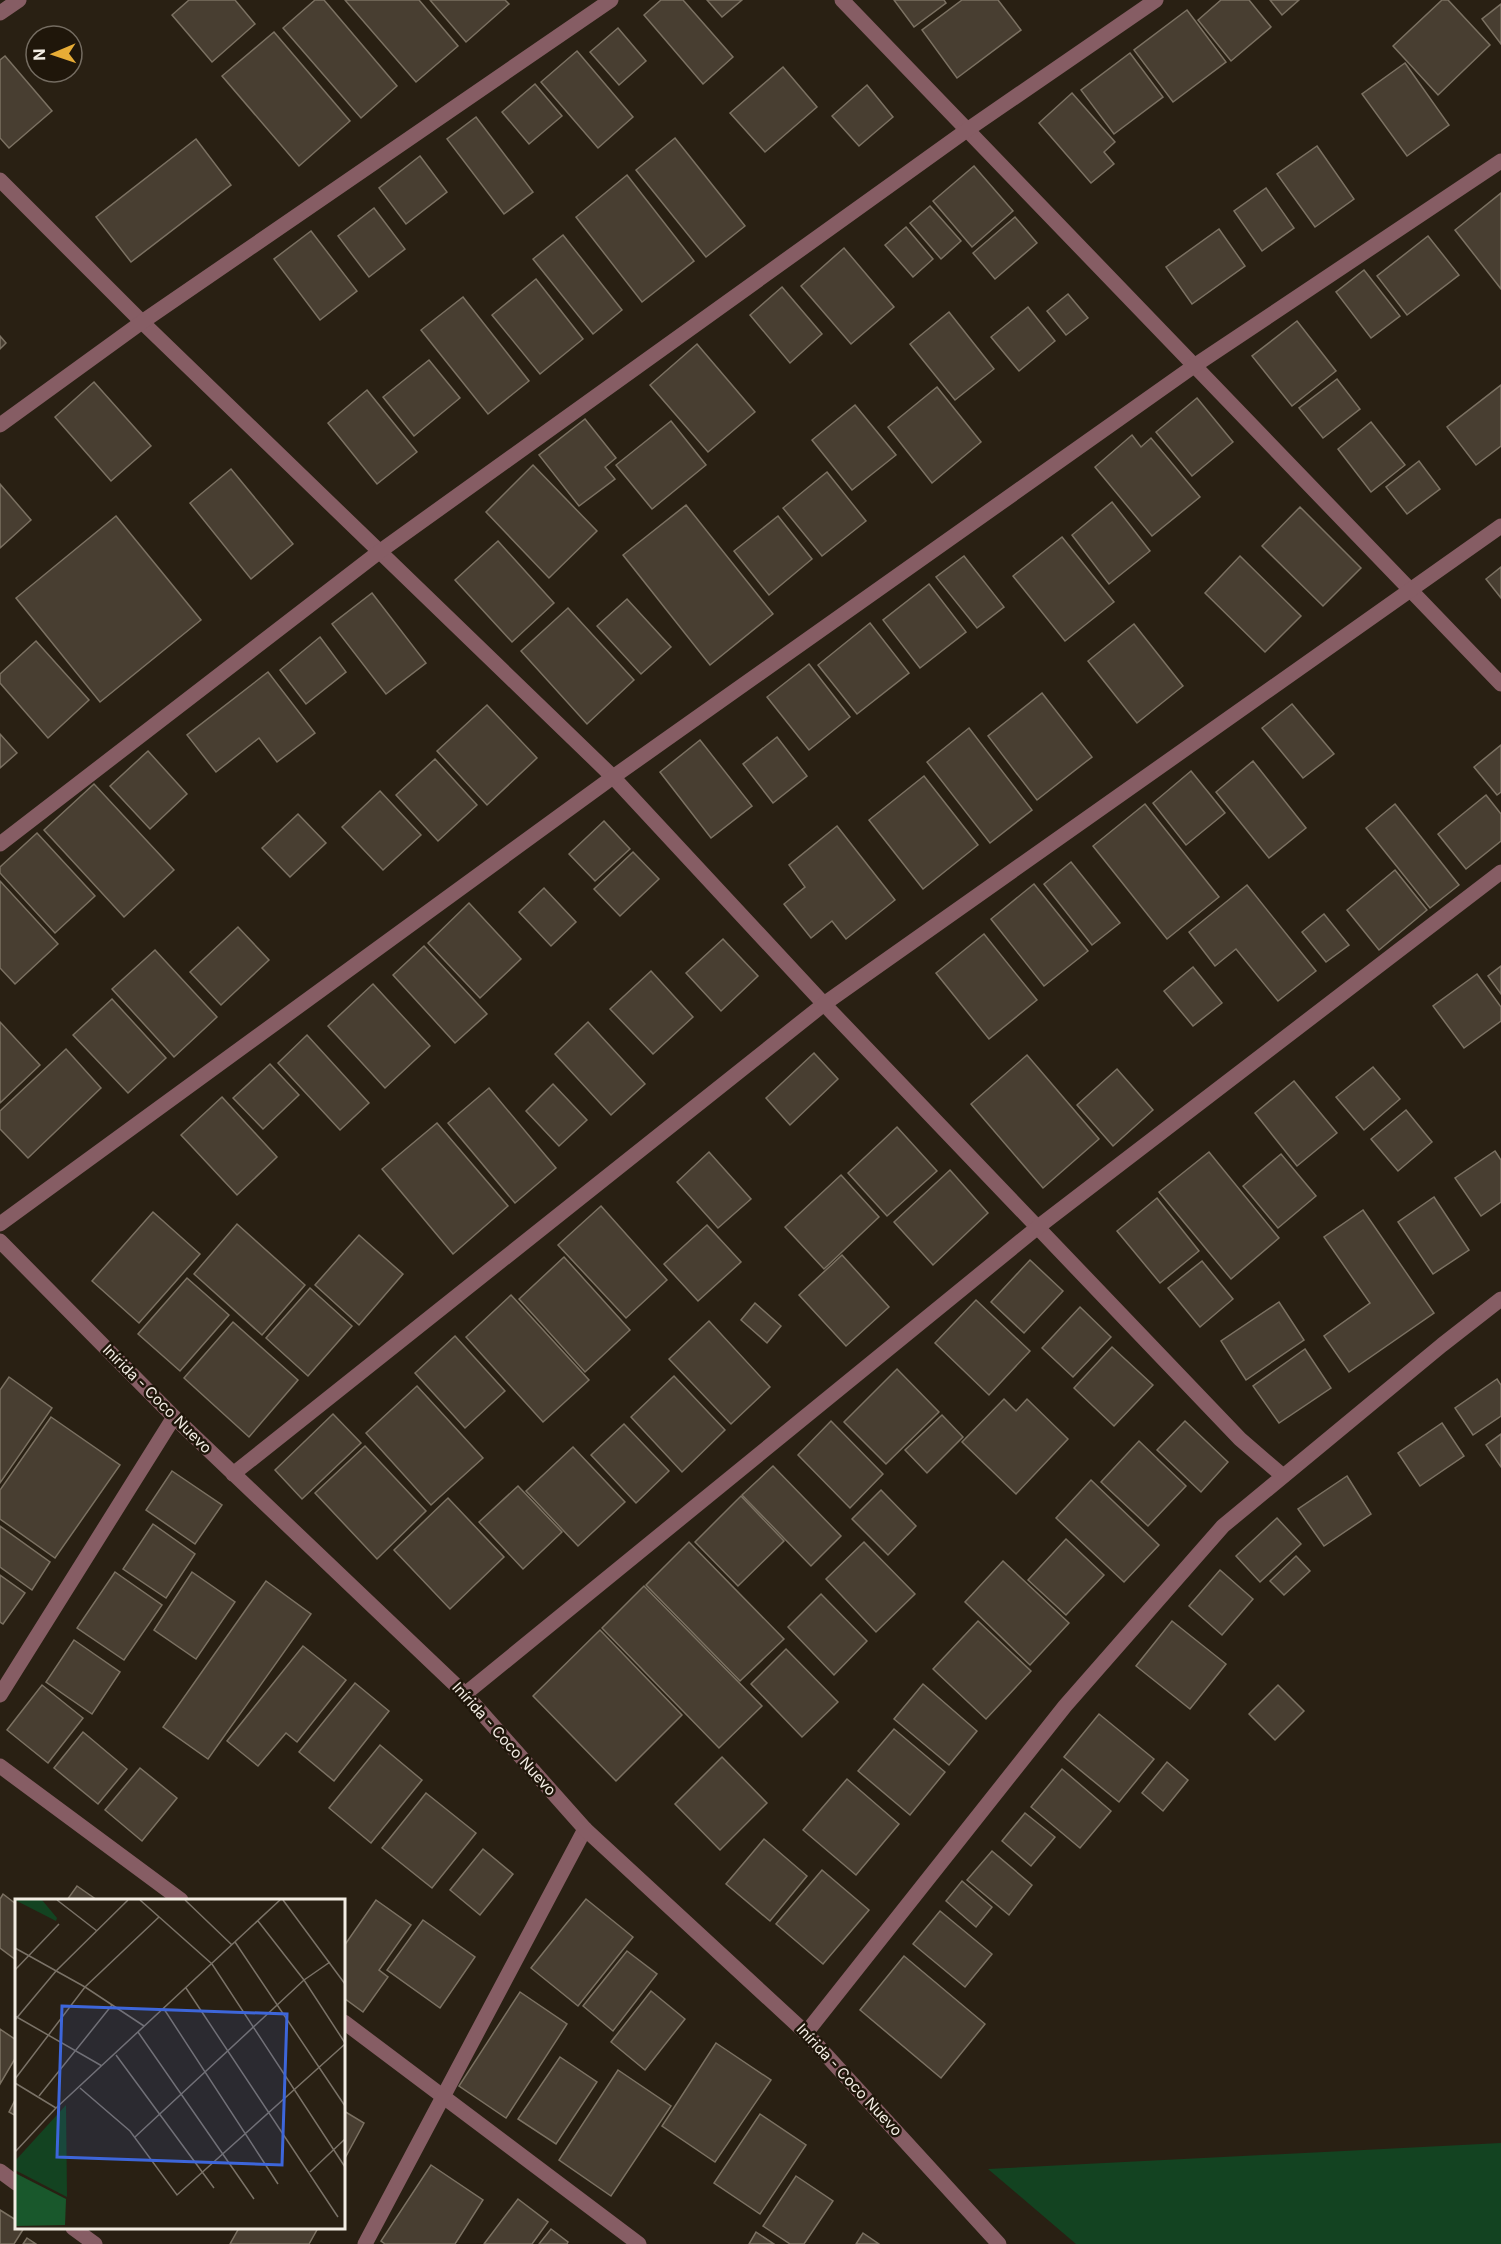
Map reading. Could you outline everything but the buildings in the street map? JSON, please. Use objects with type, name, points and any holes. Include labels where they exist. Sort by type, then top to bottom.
[{"type":"street","points":[[0,13],[19,0]]},
{"type":"street","points":[[0,425],[141,322],[611,0]]},
{"type":"street","points":[[842,0],[1501,684]]},
{"type":"street","points":[[0,844],[379,552],[967,130],[1156,0]]},
{"type":"street","points":[[0,1224],[613,777],[1194,366],[1501,161]]},
{"type":"street","points":[[0,180],[141,322],[613,777],[824,1004],[1240,1438],[1283,1476]]},
{"type":"street","points":[[233,1474],[824,1004],[1501,526]]},
{"type":"street","points":[[465,1694],[1038,1227],[1501,872]]},
{"type":"street","name":"Inírida - Coco Nuevo","points":[[0,1241],[174,1417],[465,1694],[585,1829],[806,2033],[999,2244]]},
{"type":"street","points":[[806,2033],[1065,1706],[1222,1526],[1501,1299]]},
{"type":"street","points":[[0,1695],[174,1417]]},
{"type":"street","points":[[0,1766],[180,1899]]},
{"type":"street","points":[[365,2244],[585,1829]]},
{"type":"street","points":[[345,2023],[639,2244]]},
{"type":"street","points":[[0,2171],[15,2183]]},
{"type":"street","points":[[74,2229],[95,2244]]},
{"type":"green space","points":[[1501,2143],[1501,2244],[1076,2244],[988,2169]]}]
